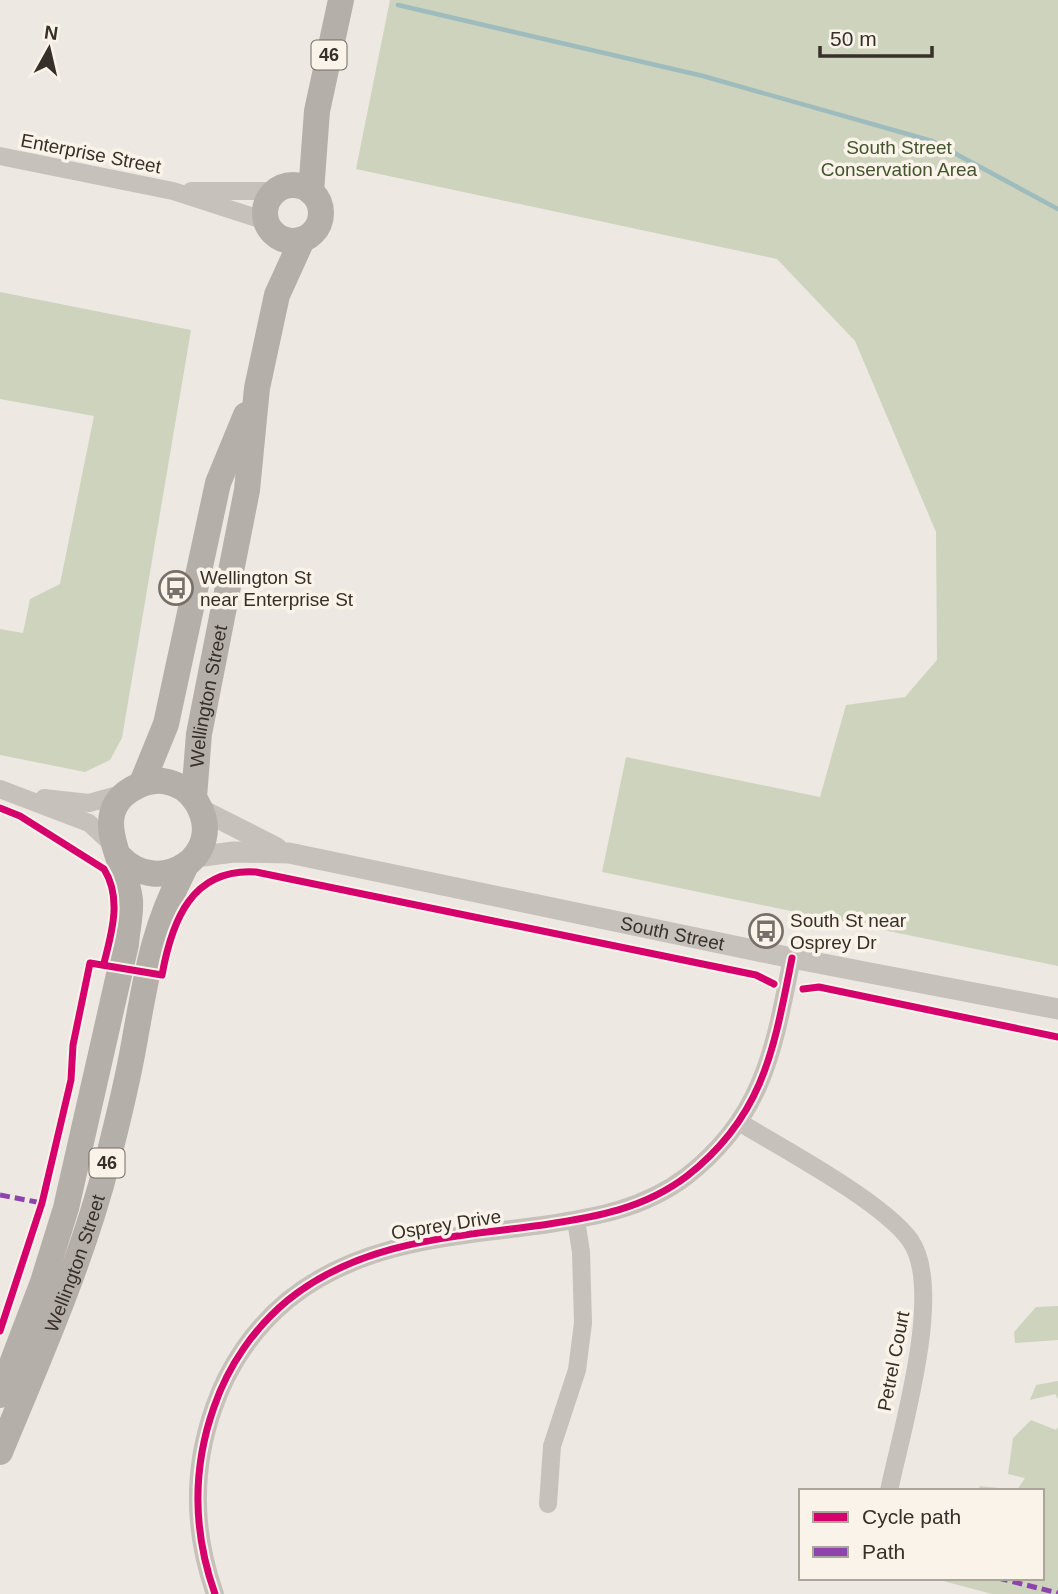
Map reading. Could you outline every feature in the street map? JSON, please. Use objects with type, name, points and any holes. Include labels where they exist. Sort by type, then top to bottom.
[{"type":"main road","name":"46","points":[[302,240],[310,235],[320,221],[319,203],[312,192],[317,111],[341,0]]},
{"type":"main road","name":"46","points":[[267,225],[266,205],[280,189],[317,111]]},
{"type":"main road","points":[[280,189],[295,185],[312,192]]},
{"type":"main road","points":[[267,225],[284,239],[302,240]]},
{"type":"main road","name":"Wellington Street","points":[[267,225],[277,295]]},
{"type":"main road","name":"Wellington Street","points":[[0,1452],[66,1284],[106,1166],[134,1046],[151,947],[163,909],[203,843],[205,826],[198,804],[199,734],[247,490],[257,388],[277,295],[302,240]]},
{"type":"main road","name":"Wellington Street","points":[[0,1395],[43,1282],[62,1220],[126,944],[130,901],[110,830],[112,814],[134,788],[166,724],[218,483],[257,388]]},
{"type":"main road","name":"Wellington Street","points":[[134,788],[171,782],[198,804]]},
{"type":"main road","points":[[116,851],[140,872],[153,875],[170,874],[190,862]]},
{"type":"street","name":"Enterprise Street","points":[[0,156],[173,191],[267,225]]},
{"type":"street","name":"Enterprise Street","points":[[173,191],[280,189]]},
{"type":"street","points":[[23,796],[89,803],[134,788]]},
{"type":"street","points":[[0,789],[89,823],[116,851]]},
{"type":"street","name":"South Street","points":[[198,804],[289,853]]},
{"type":"street","name":"South Street","points":[[190,862],[234,852],[289,853],[792,958],[1058,1009]]},
{"type":"street","name":"Osprey Drive","points":[[215,1594],[198,1530],[197,1483],[204,1437],[219,1392],[241,1351],[274,1312],[312,1281],[353,1260],[391,1247],[611,1213],[650,1200],[687,1176],[716,1149],[739,1122],[760,1087],[774,1051],[792,958]]},
{"type":"street","name":"Petrel Court","points":[[739,1122],[882,1211],[911,1241],[925,1277],[925,1316],[889,1489]]},
{"type":"street","points":[[548,1504],[552,1446],[577,1370],[583,1323],[581,1252],[576,1220]]},
{"type":"green space","name":"South Street Conservation Area","points":[[390,0],[1058,0],[1058,966],[602,872],[626,757],[820,797],[846,705],[905,697],[937,660],[936,532],[855,341],[777,259],[356,169]]},
{"type":"green space","points":[[0,292],[191,330],[122,738],[110,760],[85,772],[0,755],[0,629],[23,633],[30,599],[60,584],[94,416],[0,399]]},
{"type":"green space","points":[[1058,1306],[1058,1340],[1015,1343],[1014,1332],[1036,1307]]},
{"type":"green space","points":[[1058,1381],[1058,1399],[1055,1394],[1030,1400],[1036,1385]]},
{"type":"green space","points":[[1031,1420],[1056,1430],[1058,1427],[1058,1594],[992,1594],[940,1580],[1044,1580],[1044,1489],[1018,1489],[1025,1478],[1008,1474],[1013,1438]]},
{"type":"green space","points":[[980,1486],[1008,1489],[979,1489]]},
{"type":"waterway","points":[[398,5],[703,76],[932,141],[1058,209]]},
{"type":"marked path","points":[[0,1195],[42,1203]]},
{"type":"marked path","points":[[1006,1580],[1058,1593]]},
{"type":"cycle path","points":[[0,808],[20,816],[104,869],[113,892],[114,903],[104,963]]},
{"type":"cycle path","points":[[0,1331],[42,1203],[71,1080],[73,1045],[90,963],[162,975],[179,917],[201,888],[216,879],[234,873],[256,872],[756,975],[774,984]]},
{"type":"cycle path","points":[[215,1594],[202,1547],[199,1524],[202,1454],[220,1392],[253,1335],[288,1300],[316,1280],[346,1265],[377,1254],[442,1238],[600,1215],[654,1196],[687,1176],[713,1153],[733,1129],[762,1078],[779,1022],[792,958]]},
{"type":"cycle path","points":[[803,989],[819,987],[1058,1037]]},
{"type":"place","name":"Wellington St near Enterprise St","points":[[176,588]]},
{"type":"place","name":"South St near Osprey Dr","points":[[766,931]]}]
